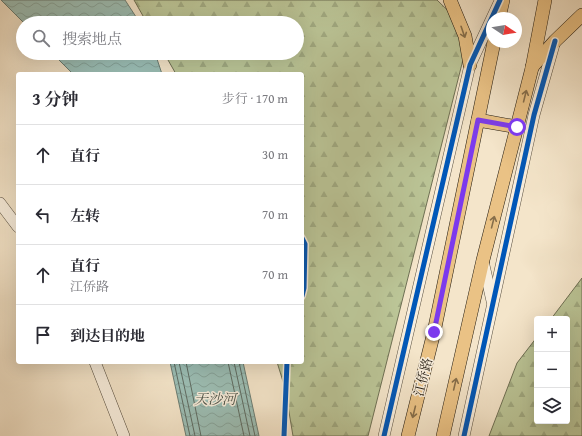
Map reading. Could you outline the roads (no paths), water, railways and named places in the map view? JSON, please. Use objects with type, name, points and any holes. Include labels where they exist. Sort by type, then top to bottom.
[{"type":"main road","points":[[450,0],[465,36],[470,65]]},
{"type":"main road","points":[[500,12],[501,0]]},
{"type":"main road","points":[[443,436],[483,260],[532,68],[545,0]]},
{"type":"main road","points":[[532,68],[555,41],[582,15]]},
{"type":"main road","name":"江侨路","points":[[408,436],[434,332],[493,48]]},
{"type":"main road","points":[[478,120],[517,127]]},
{"type":"street","points":[[384,436],[470,65],[501,0]]},
{"type":"street","points":[[464,436],[534,115],[555,41]]},
{"type":"street","points":[[0,203],[16,225]]},
{"type":"street","points":[[483,260],[493,306]]},
{"type":"street","points":[[96,364],[124,436]]},
{"type":"water","points":[[1,0],[125,0],[135,16],[17,16]]},
{"type":"water","points":[[59,60],[157,60],[161,72],[71,72]]},
{"type":"water","name":"天沙河","points":[[170,364],[243,364],[259,436],[186,436]]}]
